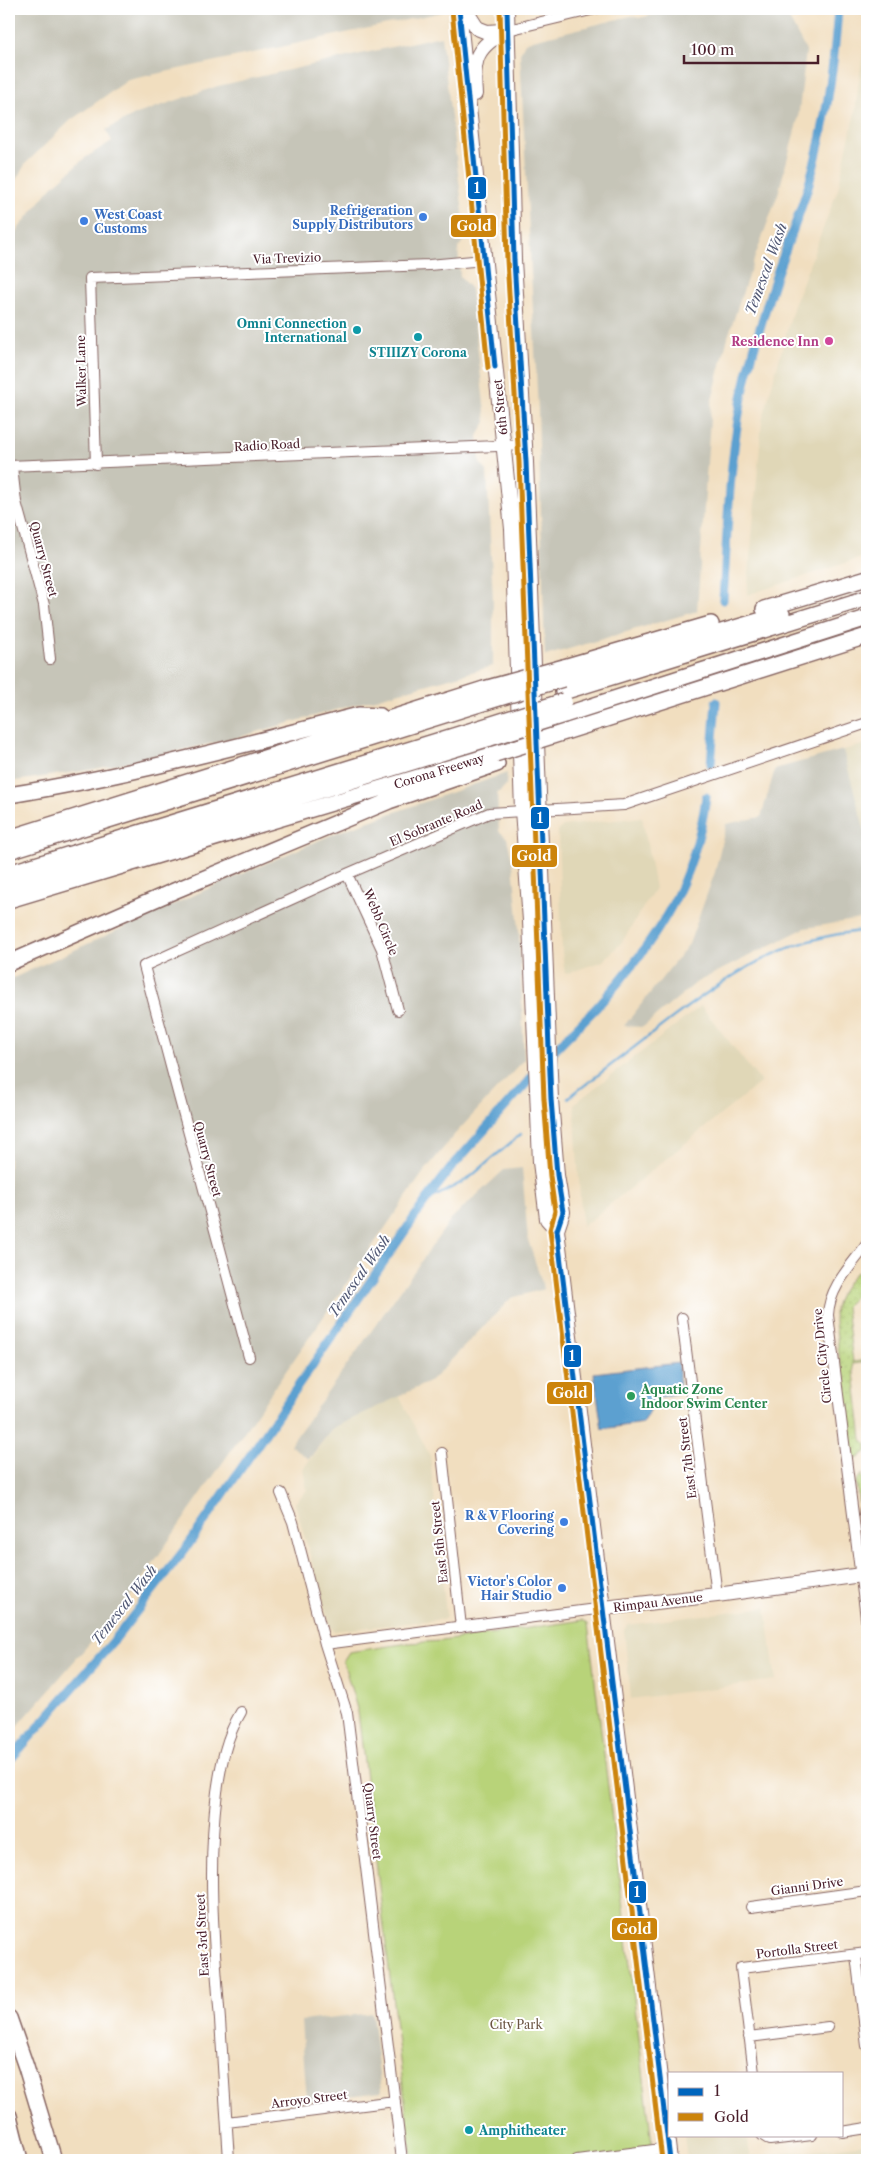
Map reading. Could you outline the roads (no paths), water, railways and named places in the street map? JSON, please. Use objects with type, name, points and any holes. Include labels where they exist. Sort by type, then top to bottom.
[{"type":"highway","points":[[750,634],[867,578]]},
{"type":"highway","points":[[9,887],[487,714],[750,634],[867,588]]},
{"type":"highway","points":[[9,851],[487,714],[867,598]]},
{"type":"highway","points":[[9,874],[126,833],[487,714],[750,634],[867,608]]},
{"type":"highway","points":[[750,634],[867,618]]},
{"type":"highway","points":[[9,963],[174,890],[388,801],[496,759],[517,758],[536,742],[749,672],[867,636]]},
{"type":"highway","points":[[11,795],[97,780],[359,715],[392,717],[487,714]]},
{"type":"highway","points":[[9,838],[392,717]]},
{"type":"highway","name":"Corona Freeway","points":[[9,900],[76,879],[496,759]]},
{"type":"highway","points":[[9,863],[126,833]]},
{"type":"highway","points":[[9,911],[76,879]]},
{"type":"highway","points":[[9,2018],[54,2160]]},
{"type":"highway","points":[[38,2107],[49,2160]]},
{"type":"highway","points":[[9,2116],[20,2160]]},
{"type":"main road","name":"6th Street","points":[[459,9],[513,552],[522,810],[530,921],[540,1162],[547,1219],[557,1230],[563,1212],[557,1175],[551,1094],[526,445],[516,309],[507,9]]},
{"type":"main road","points":[[465,9],[477,28],[487,32],[508,30]]},
{"type":"main road","points":[[474,170],[479,133],[474,78],[476,62],[483,47],[490,39],[508,30]]},
{"type":"main road","points":[[557,1230],[669,2154]]},
{"type":"main road","name":"Rimpau Avenue","points":[[604,1608],[717,1595],[864,1571]]},
{"type":"street","points":[[508,30],[595,9]]},
{"type":"street","name":"Via Trevizio","points":[[90,278],[429,265],[484,260]]},
{"type":"street","name":"Walker Lane","points":[[90,278],[96,464]]},
{"type":"street","name":"Radio Road","points":[[11,467],[526,445]]},
{"type":"street","name":"Quarry Street","points":[[11,467],[16,502],[44,605],[50,659]]},
{"type":"street","name":"El Sobrante Road","points":[[144,966],[347,874],[489,813],[624,805],[867,723]]},
{"type":"street","name":"Webb Circle","points":[[347,874],[382,949],[398,1010]]},
{"type":"street","name":"Quarry Street","points":[[144,966],[249,1358]]},
{"type":"street","name":"Circle City Drive","points":[[867,1244],[833,1292],[828,1303],[828,1315],[864,1571],[867,1626]]},
{"type":"street","name":"East 7th Street","points":[[682,1318],[717,1595]]},
{"type":"street","name":"East 5th Street","points":[[442,1453],[461,1628]]},
{"type":"street","name":"Quarry Street","points":[[281,1494],[293,1522],[326,1644],[347,1712],[402,2160]]},
{"type":"street","name":"Rimpau Avenue","points":[[326,1644],[604,1608]]},
{"type":"street","name":"East 3rd Street","points":[[230,2160],[212,1914],[212,1846],[215,1809],[224,1754],[232,1727],[240,1712]]},
{"type":"street","name":"Gianni Drive","points":[[751,1907],[867,1891]]},
{"type":"street","name":"Portolla Street","points":[[749,2037],[741,1968],[867,1953]]},
{"type":"street","points":[[856,1955],[867,2046]]},
{"type":"street","points":[[754,2072],[749,2037],[828,2027]]},
{"type":"street","name":"Arroyo Street","points":[[227,2122],[395,2101]]},
{"type":"street","points":[[844,2132],[867,2128]]},
{"type":"street","points":[[764,2137],[770,2140],[804,2136]]},
{"type":"street","points":[[578,2160],[669,2154]]},
{"type":"water","name":"Aquatic Zone Indoor Swim Center","points":[[679,1363],[679,1393],[652,1399],[651,1409],[643,1423],[602,1429],[594,1373]]},
{"type":"waterway","name":"Temescal Wash","points":[[723,600],[730,487],[741,403],[769,298],[803,204],[816,159],[828,95],[838,9]]},
{"type":"waterway","name":"Temescal Wash","points":[[711,764],[716,702]]},
{"type":"waterway","name":"Temescal Wash","points":[[549,1056],[618,983],[637,959],[669,911],[682,885],[692,858],[701,828],[706,797]]},
{"type":"waterway","points":[[568,1098],[682,1011],[755,963],[809,941],[837,934],[867,931]]},
{"type":"waterway","name":"Temescal Wash","points":[[9,1761],[112,1643],[189,1544],[425,1202],[451,1168],[538,1070]]},
{"type":"waterway","points":[[425,1202],[468,1179],[521,1134]]},
{"type":"place","name":"Refrigeration Supply Distributors","points":[[423,217]]},
{"type":"place","name":"West Coast Customs","points":[[84,221]]},
{"type":"place","name":"Omni Connection International","points":[[357,330]]},
{"type":"place","name":"STIIIZY Corona","points":[[418,337]]},
{"type":"place","name":"Residence Inn","points":[[829,341]]},
{"type":"place","name":"Aquatic Zone Indoor Swim Center","points":[[631,1396]]},
{"type":"place","name":"R & V Flooring Covering","points":[[564,1522]]},
{"type":"place","name":"Victor's Color Hair Studio","points":[[562,1588]]},
{"type":"place","name":"Amphitheater","points":[[469,2130]]},
{"type":"park label","name":"City Park","points":[[516,2024]]}]
